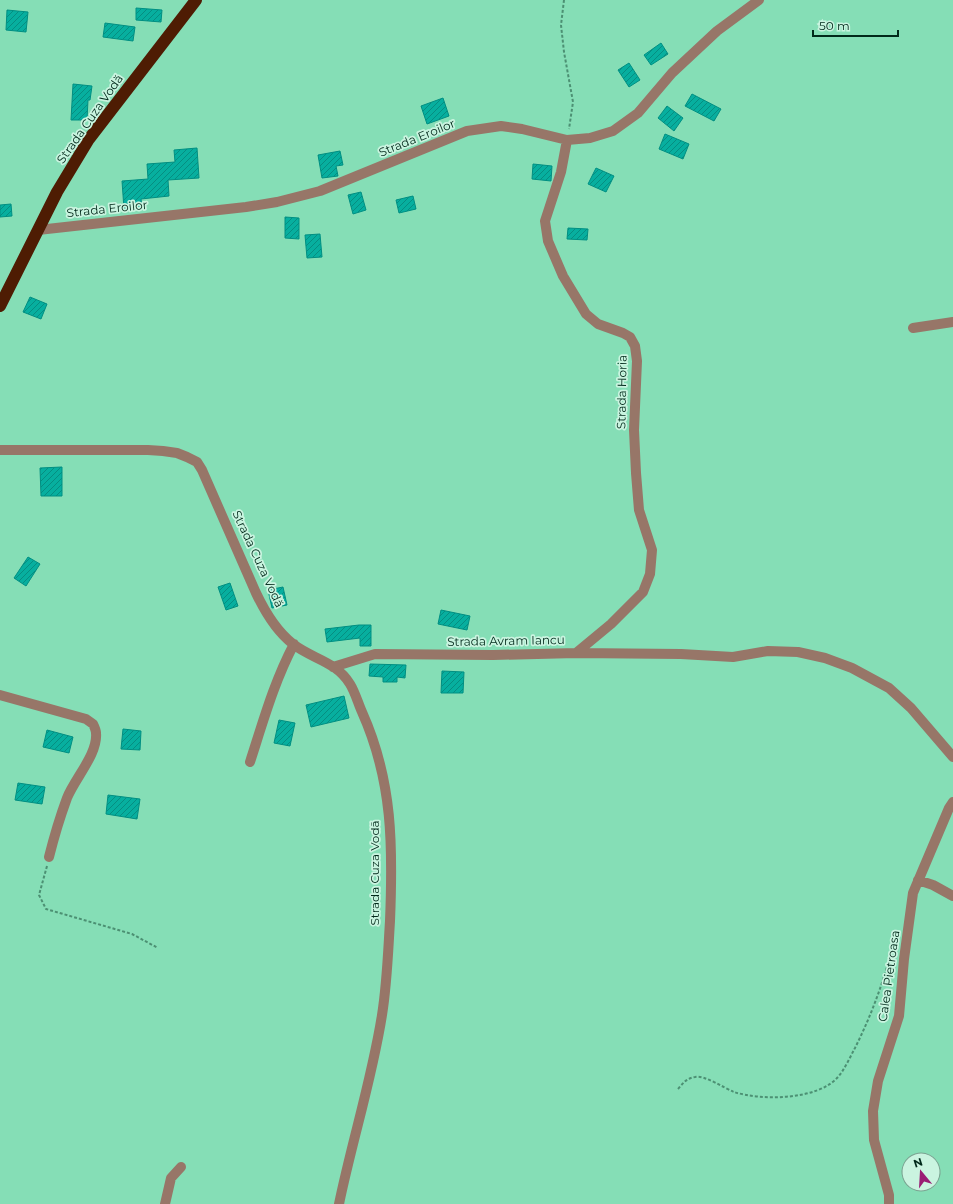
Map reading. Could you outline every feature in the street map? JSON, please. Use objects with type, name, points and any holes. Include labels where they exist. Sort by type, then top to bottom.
[{"type":"highway","name":"Strada Cuza Vodă","points":[[0,304],[57,192],[89,139],[196,0]]},
{"type":"street","name":"Strada Eroilor","points":[[38,230],[246,207],[277,202],[320,191],[467,131],[501,126],[522,129],[567,140],[590,138],[613,131],[638,113],[672,73],[717,31],[758,0]]},
{"type":"street","name":"Strada Horia","points":[[567,140],[561,172],[545,222],[548,241],[563,276],[586,314],[598,324],[630,337],[635,346],[637,361],[634,430],[636,473],[640,510],[652,550],[650,574],[643,592],[611,624],[576,653]]},
{"type":"street","points":[[913,328],[953,322]]},
{"type":"street","name":"Strada Cuza Vodă","points":[[0,450],[148,450],[177,453],[197,462],[202,470],[265,612],[277,628],[294,644],[333,667],[342,674],[350,684],[372,734],[382,775],[390,814],[392,884],[388,964],[382,1015],[371,1069],[348,1160],[339,1204]]},
{"type":"street","points":[[250,762],[271,695],[283,665],[294,644]]},
{"type":"street","name":"Strada Avram Iancu","points":[[333,667],[375,654],[493,655],[576,653],[681,654],[733,657],[768,651],[798,652],[832,660],[852,668],[889,688],[911,708],[953,756]]},
{"type":"street","points":[[0,695],[86,719],[93,724],[95,728],[96,733],[94,745],[88,760],[69,793],[49,857]]},
{"type":"street","name":"Calea Pietroasa","points":[[890,1204],[874,1140],[873,1111],[878,1081],[899,1016],[904,959],[914,893],[918,880],[953,802]]},
{"type":"street","points":[[918,880],[932,885],[953,896]]},
{"type":"street","points":[[165,1204],[172,1178],[181,1167]]},
{"type":"path","points":[[564,0],[562,32],[573,102],[567,140]]},
{"type":"path","points":[[49,857],[39,895],[46,909],[132,934],[158,948]]},
{"type":"path","points":[[678,1089],[684,1081],[696,1076],[735,1092],[763,1097],[808,1093],[824,1088],[838,1077],[862,1034],[889,964],[896,932]]},
{"type":"building","points":[[136,8],[162,10],[161,22],[136,20]]},
{"type":"building","points":[[7,10],[28,12],[26,32],[6,30]]},
{"type":"building","points":[[105,23],[135,27],[133,41],[103,37]]},
{"type":"building","points":[[661,43],[668,54],[651,65],[644,55]]},
{"type":"building","points":[[629,63],[640,80],[629,87],[618,70]]},
{"type":"building","points":[[73,84],[92,86],[90,100],[88,100],[87,120],[71,120]]},
{"type":"building","points":[[692,94],[721,109],[714,121],[685,106]]},
{"type":"building","points":[[443,98],[449,116],[427,124],[421,106]]},
{"type":"building","points":[[667,106],[683,118],[674,131],[658,118]]},
{"type":"building","points":[[665,134],[689,144],[683,159],[659,149]]},
{"type":"building","points":[[197,148],[199,178],[168,180],[169,196],[141,199],[142,208],[124,209],[122,181],[148,179],[147,164],[175,162],[174,150]]},
{"type":"building","points":[[340,151],[343,165],[336,166],[338,176],[322,178],[318,155]]},
{"type":"building","points":[[533,164],[552,166],[551,181],[532,179]]},
{"type":"building","points":[[596,168],[614,176],[606,192],[588,184]]},
{"type":"building","points":[[361,192],[366,210],[353,214],[348,195]]},
{"type":"building","points":[[413,196],[416,209],[399,213],[396,200]]},
{"type":"building","points":[[11,204],[12,216],[0,217],[0,205]]},
{"type":"building","points":[[285,217],[299,218],[299,239],[285,238]]},
{"type":"building","points":[[568,228],[588,229],[587,240],[567,239]]},
{"type":"building","points":[[320,234],[322,257],[307,258],[305,235]]},
{"type":"building","points":[[30,297],[47,304],[41,319],[23,312]]},
{"type":"building","points":[[62,467],[62,496],[41,496],[40,468]]},
{"type":"building","points":[[28,557],[40,564],[26,586],[14,578]]},
{"type":"building","points":[[230,583],[238,606],[226,610],[218,587]]},
{"type":"building","points":[[283,587],[287,605],[272,608],[268,590]]},
{"type":"building","points":[[441,610],[470,616],[467,630],[438,624]]},
{"type":"building","points":[[371,625],[371,646],[360,646],[360,638],[327,642],[325,629]]},
{"type":"building","points":[[370,664],[406,665],[405,678],[397,677],[397,682],[383,682],[383,677],[369,676]]},
{"type":"building","points":[[442,671],[464,672],[463,693],[441,693]]},
{"type":"building","points":[[344,696],[349,718],[311,727],[306,705]]},
{"type":"building","points":[[279,720],[295,723],[290,746],[274,743]]},
{"type":"building","points":[[123,729],[141,731],[140,750],[121,749]]},
{"type":"building","points":[[47,730],[73,737],[69,753],[43,747]]},
{"type":"building","points":[[18,783],[45,787],[42,804],[15,800]]},
{"type":"building","points":[[108,795],[140,799],[137,819],[106,814]]}]
